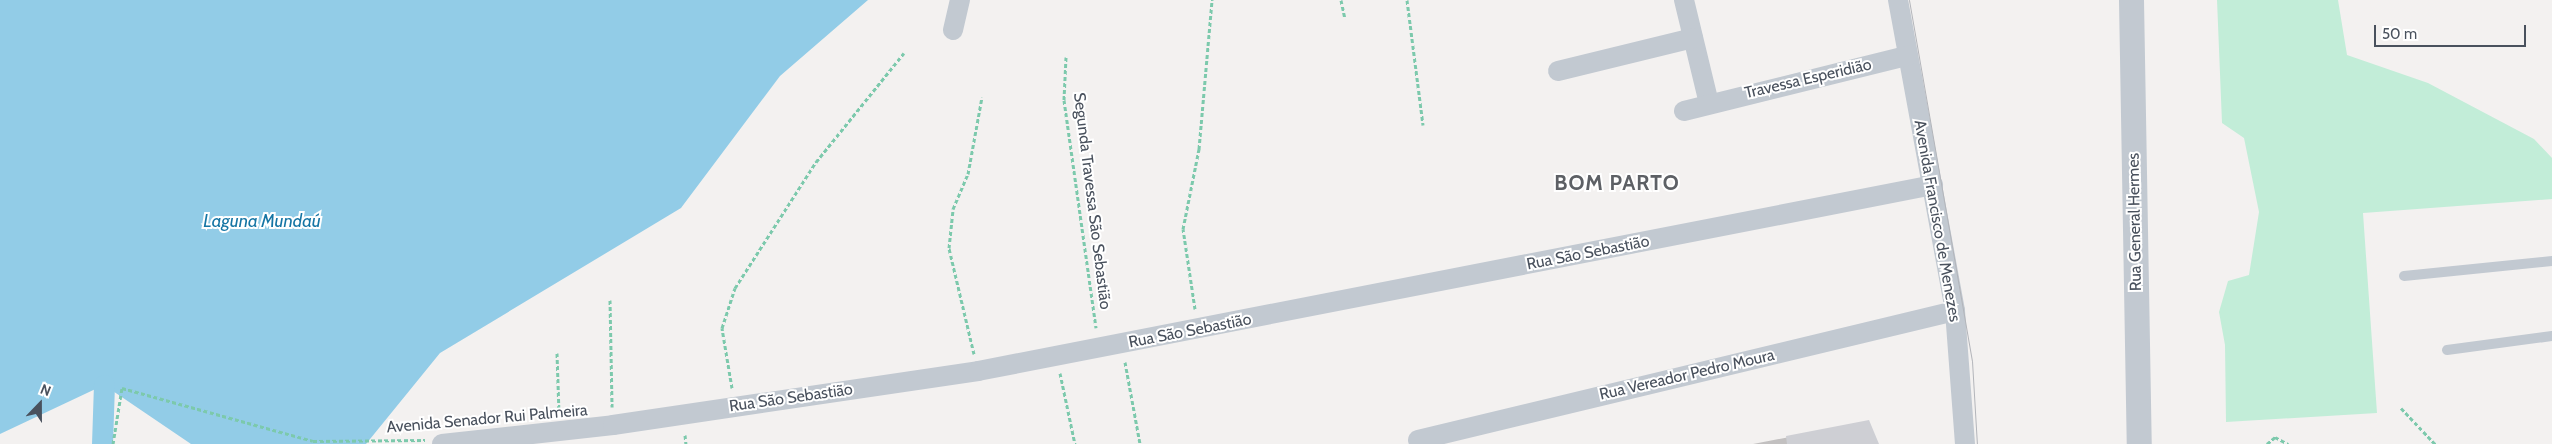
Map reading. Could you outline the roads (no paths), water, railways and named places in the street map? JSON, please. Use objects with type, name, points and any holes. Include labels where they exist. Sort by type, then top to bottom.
[{"type":"street","points":[[952,30],[960,0]]},
{"type":"street","points":[[1684,0],[1709,103]]},
{"type":"street","name":"Avenida Francisco de Menezes","points":[[1898,0],[1955,311],[1965,444]]},
{"type":"street","name":"Rua General Hermes","points":[[2131,0],[2139,444]]},
{"type":"street","points":[[1558,71],[1693,38]]},
{"type":"street","name":"Travessa Esperidião","points":[[1684,111],[1709,103],[1908,56]]},
{"type":"street","name":"Rua São Sebastião","points":[[438,441],[613,425],[978,371],[1933,186]]},
{"type":"street","name":"Rua Vereador Pedro Moura","points":[[1418,440],[1955,311]]},
{"type":"lane","points":[[2404,276],[2552,261]]},
{"type":"lane","points":[[2447,350],[2552,336]]},
{"type":"water","name":"Laguna Mundaú","points":[[0,0],[868,0],[780,76],[681,208],[440,353],[366,444],[191,444],[104,385],[0,434]]},
{"type":"waterway","points":[[102,444],[104,385]]},
{"type":"tram line","points":[[1909,0],[1972,361],[1977,444]]},
{"type":"district","name":"BOM PARTO","points":[[1617,183]]}]
